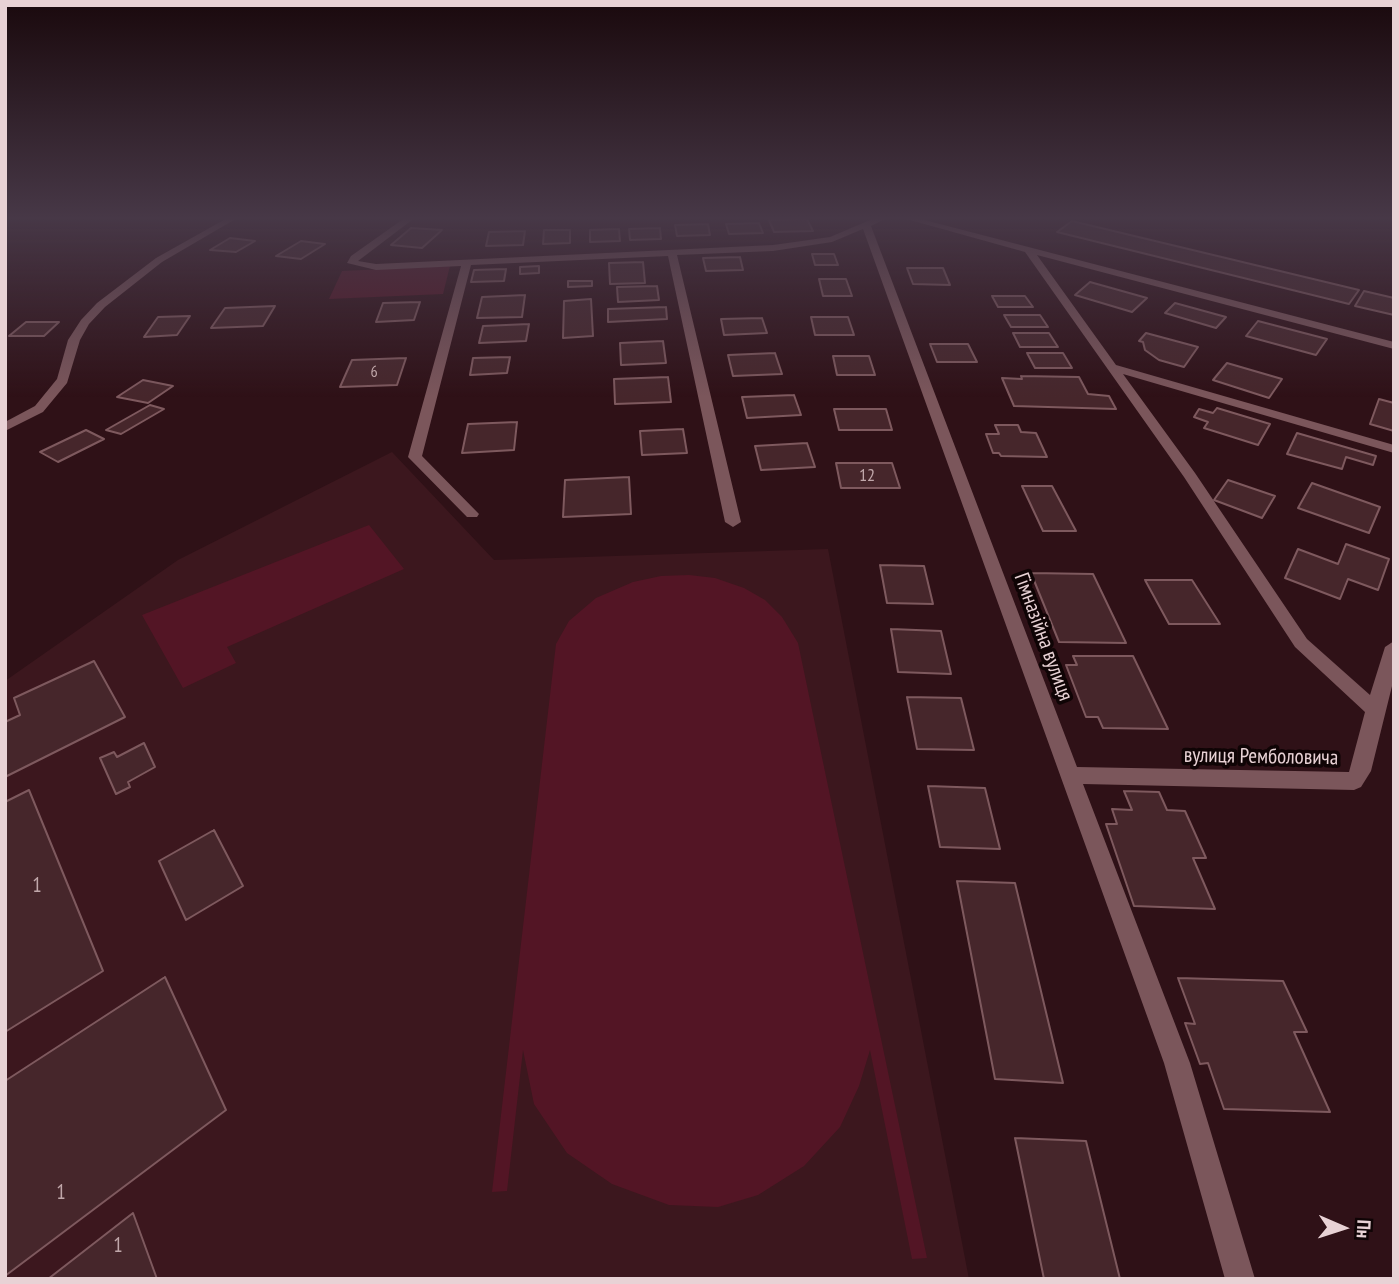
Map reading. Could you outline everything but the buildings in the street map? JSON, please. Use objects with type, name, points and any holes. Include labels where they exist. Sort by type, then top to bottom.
[{"type":"street","points":[[5,427],[38,409],[63,380],[74,341],[85,322],[101,305],[137,277]]},
{"type":"street","points":[[463,277],[415,457],[472,514]]},
{"type":"street","points":[[677,277],[733,522]]},
{"type":"street","name":"Гімназійна вулиця","points":[[885,277],[1177,1063],[1240,1279]]},
{"type":"street","points":[[1047,277],[1190,476],[1301,643],[1375,710]]},
{"type":"street","points":[[1129,277],[1394,346]]},
{"type":"street","points":[[1111,368],[1394,449]]},
{"type":"street","name":"вулиця Ремболовича","points":[[1070,775],[1354,781],[1362,771],[1375,710],[1394,647]]},
{"type":"shaded area","points":[[339,277],[447,277],[443,294],[329,299]]},
{"type":"shaded area","points":[[392,452],[494,560],[828,549],[969,1279],[5,1279],[5,681],[178,560]]},
{"type":"shaded area","points":[[369,525],[404,569],[227,647],[236,663],[183,688],[142,615]]},
{"type":"shaded area","points":[[661,576],[715,578],[744,588],[765,600],[782,617],[798,643],[927,1258],[912,1259],[870,1050],[859,1086],[840,1127],[804,1166],[758,1195],[718,1207],[669,1205],[612,1184],[567,1153],[534,1104],[523,1050],[507,1191],[492,1192],[556,644],[569,621],[596,598],[633,582]]}]
